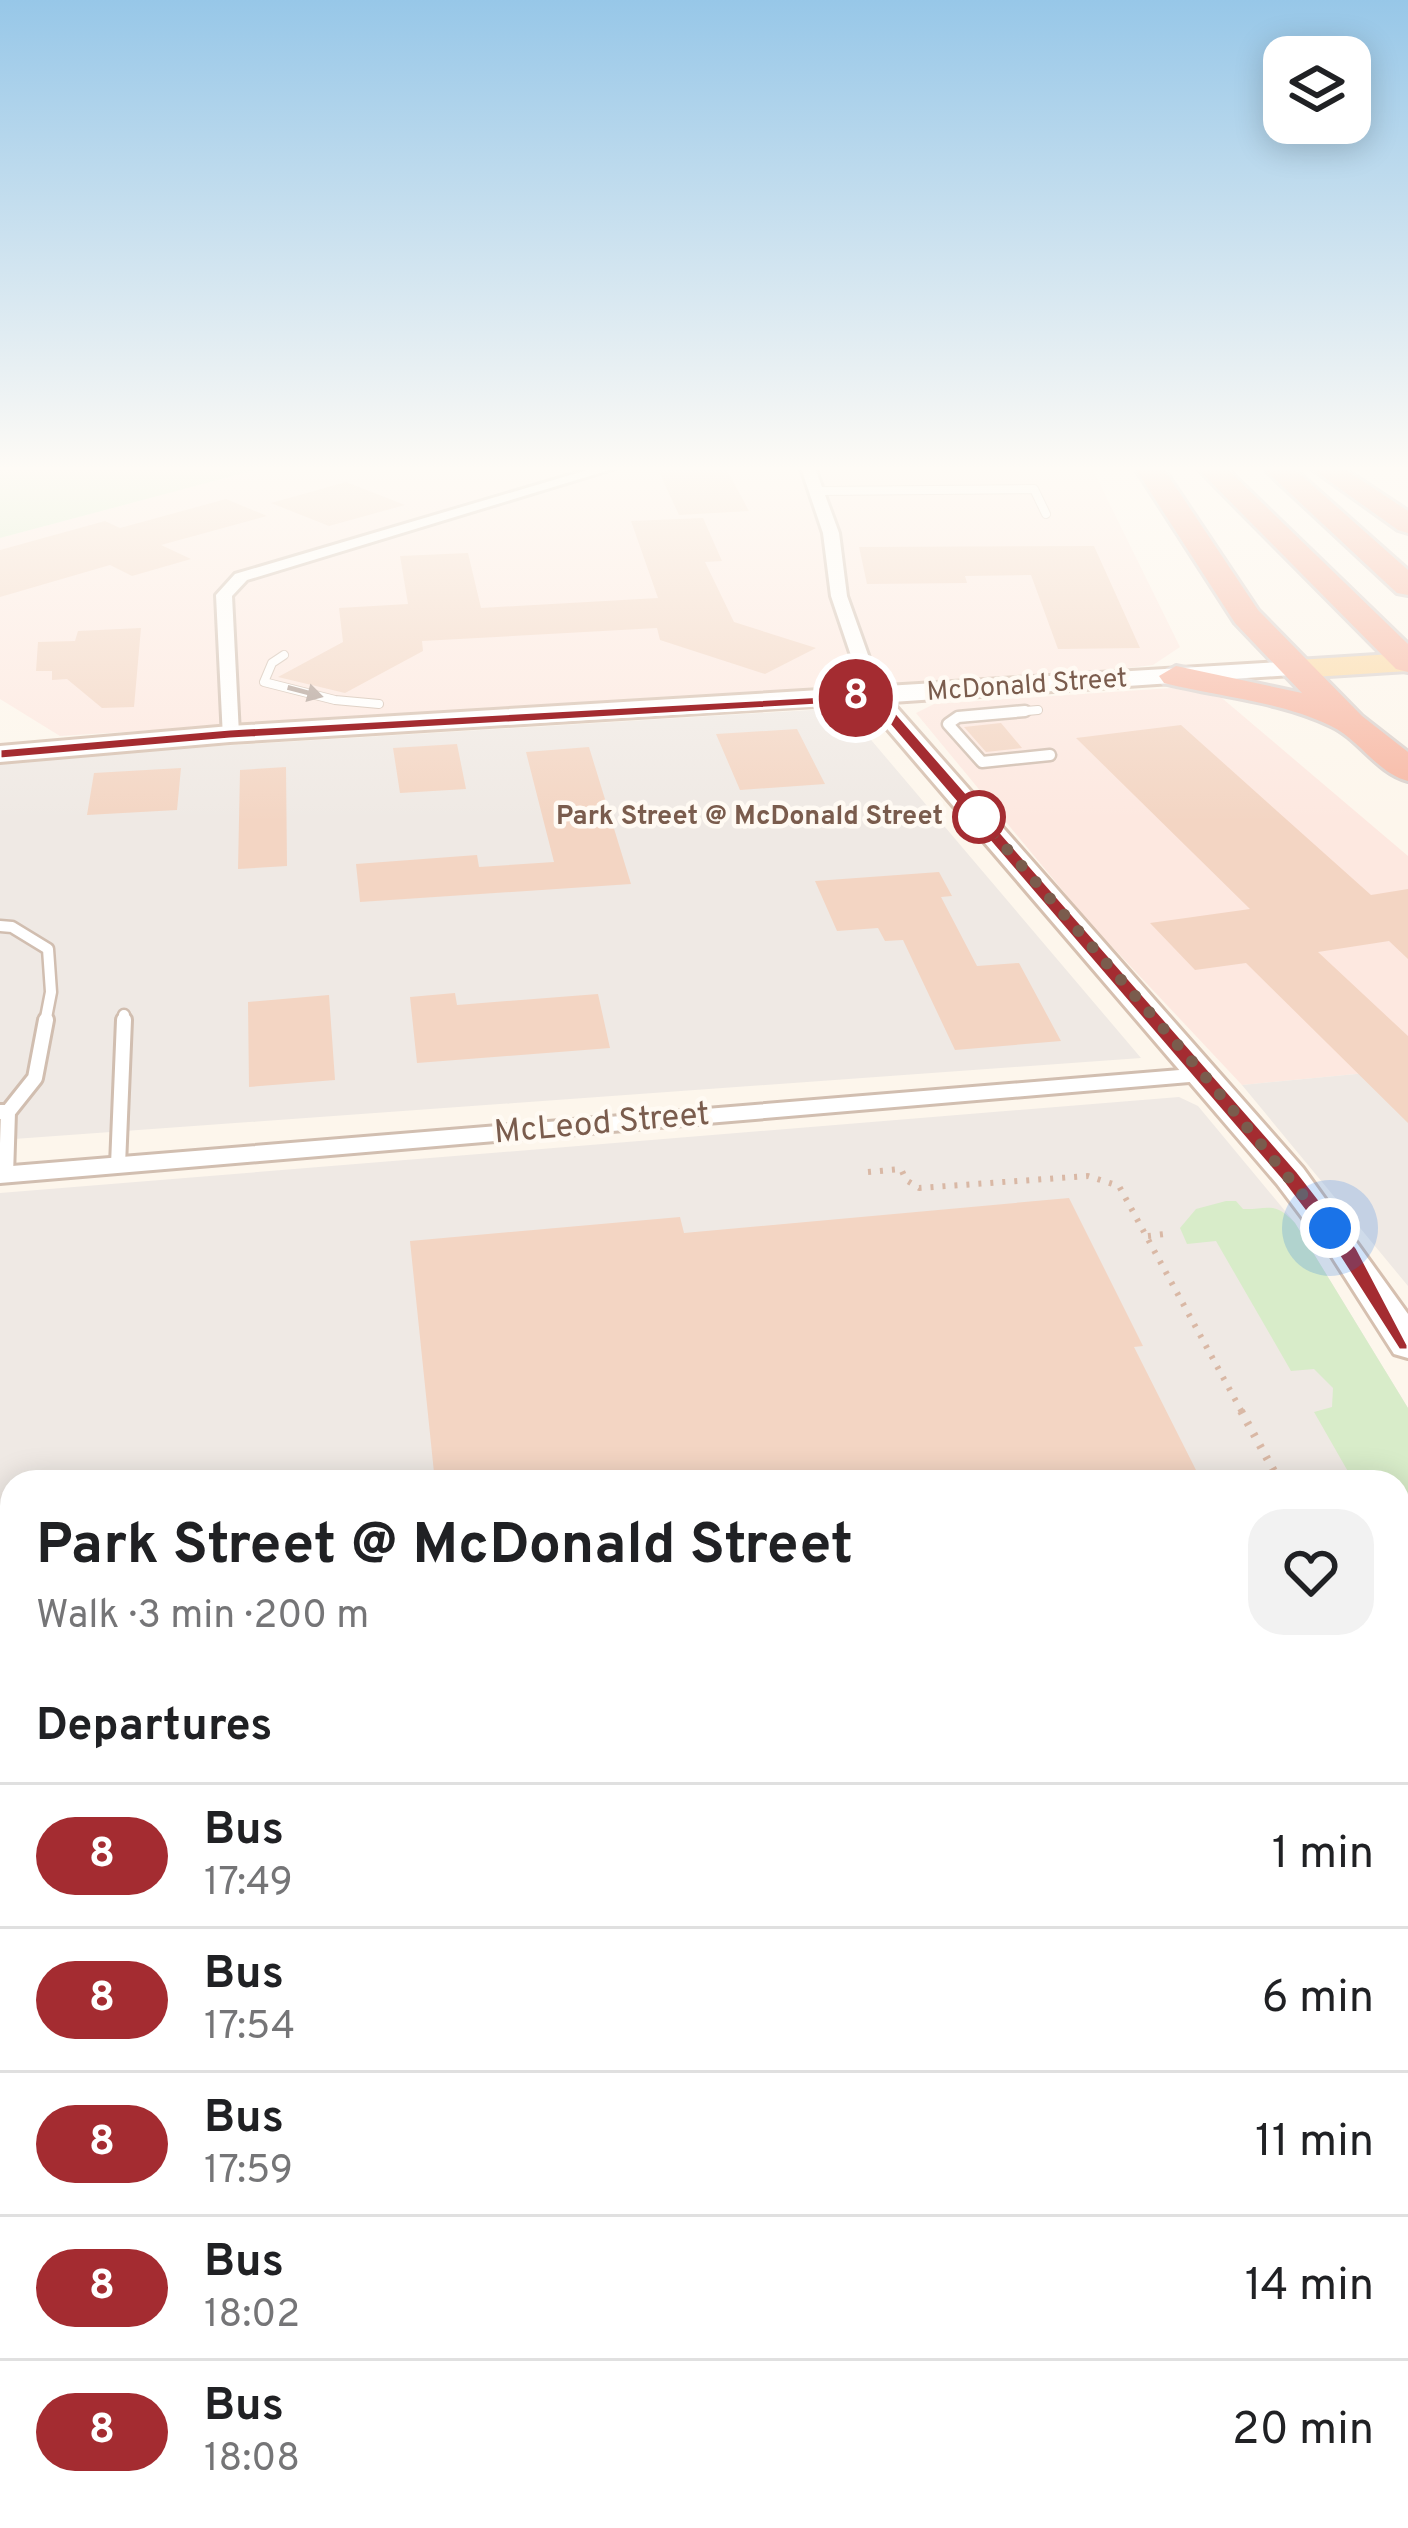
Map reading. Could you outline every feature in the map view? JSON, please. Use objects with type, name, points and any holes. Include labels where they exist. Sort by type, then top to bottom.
[{"type":"highway","points":[[1226,586],[1246,616],[1350,723],[1408,770]]},
{"type":"highway","points":[[1330,586],[1397,652]]},
{"type":"highway","points":[[1176,676],[1235,648],[1244,634],[1246,616]]},
{"type":"highway","points":[[1176,676],[1275,694],[1350,723]]},
{"type":"main road","name":"McDonald Street","points":[[0,754],[230,734],[1297,669],[1397,652]]},
{"type":"main road","points":[[874,697],[1204,1075],[1349,1253],[1408,1345]]},
{"type":"street","points":[[230,734],[224,595],[233,586]]},
{"type":"street","points":[[837,586],[874,697]]},
{"type":"street","name":"McLeod Street","points":[[3,1175],[1204,1075]]},
{"type":"lane","points":[[284,655],[272,663],[264,682],[335,700],[379,704]]},
{"type":"lane","points":[[1038,710],[958,717],[948,724],[982,762],[1050,754]]},
{"type":"lane","points":[[0,926],[11,927],[48,950],[51,992],[35,1078],[4,1112],[3,1175]]},
{"type":"lane","points":[[118,1165],[124,1015]]},
{"type":"path","points":[[868,1172],[901,1169],[911,1186],[934,1189],[1103,1178],[1119,1186],[1274,1470]]},
{"type":"path","points":[[1148,1236],[1165,1234]]},
{"type":"shaded area","points":[[0,586],[1150,586],[1180,647],[1153,665],[1111,670],[60,736],[0,699]]},
{"type":"shaded area","points":[[1171,688],[1216,693],[1408,856],[1408,1069],[1242,1085],[1087,920],[916,713],[934,704]]},
{"type":"shaded area","points":[[844,708],[1141,1058],[0,1140],[0,764],[168,749]]},
{"type":"shaded area","points":[[1408,1069],[1408,1286],[1242,1085]]},
{"type":"shaded area","points":[[1179,1097],[1198,1106],[1295,1223],[1408,1408],[1408,1470],[0,1470],[0,1193]]},
{"type":"green space","points":[[1236,1201],[1243,1209],[1275,1209],[1295,1223],[1408,1408],[1408,1470],[1347,1470],[1314,1412],[1332,1407],[1333,1388],[1314,1369],[1291,1371],[1216,1241],[1187,1244],[1180,1228],[1196,1209]]},
{"type":"building","points":[[0,586],[38,586],[0,597]]},
{"type":"building","points":[[405,586],[476,586],[481,608],[658,598],[654,586],[717,586],[734,622],[816,648],[765,674],[660,640],[657,628],[422,641],[423,651],[345,693],[278,677],[343,642],[339,608],[408,604]]},
{"type":"building","points":[[1035,586],[1112,586],[1140,648],[1058,649]]},
{"type":"building","points":[[141,628],[134,707],[102,708],[67,679],[52,680],[52,671],[36,671],[38,642],[75,641],[78,631]]},
{"type":"building","points":[[1001,723],[1022,748],[986,752],[964,727]]},
{"type":"building","points":[[1181,725],[1371,895],[1408,889],[1408,959],[1389,941],[1318,952],[1408,1036],[1408,1123],[1246,963],[1195,970],[1150,923],[1250,909],[1076,738]]},
{"type":"building","points":[[797,729],[825,784],[740,790],[716,734]]},
{"type":"building","points":[[457,744],[466,789],[400,793],[393,748]]},
{"type":"building","points":[[589,747],[631,884],[360,902],[356,864],[477,855],[479,867],[554,862],[526,752]]},
{"type":"building","points":[[286,767],[287,866],[238,869],[240,770]]},
{"type":"building","points":[[181,768],[177,810],[87,815],[94,773]]},
{"type":"building","points":[[939,872],[952,896],[941,897],[977,966],[1019,963],[1061,1041],[955,1050],[903,940],[885,941],[878,928],[837,931],[815,881]]},
{"type":"building","points":[[455,993],[457,1005],[598,994],[610,1048],[417,1063],[410,997]]},
{"type":"building","points":[[329,995],[335,1080],[249,1087],[248,1002]]},
{"type":"building","points":[[1069,1198],[1143,1346],[1134,1347],[1196,1470],[434,1470],[410,1241],[680,1217],[684,1233]]},
{"type":"bus line","name":"8","points":[[0,754],[230,734],[874,697],[1290,1176],[1349,1253],[1408,1345]]},
{"type":"place","name":"Park Street @ McDonald Street","points":[[979,817]]},
{"type":"route","points":[[979,817],[1330,1228]]}]
